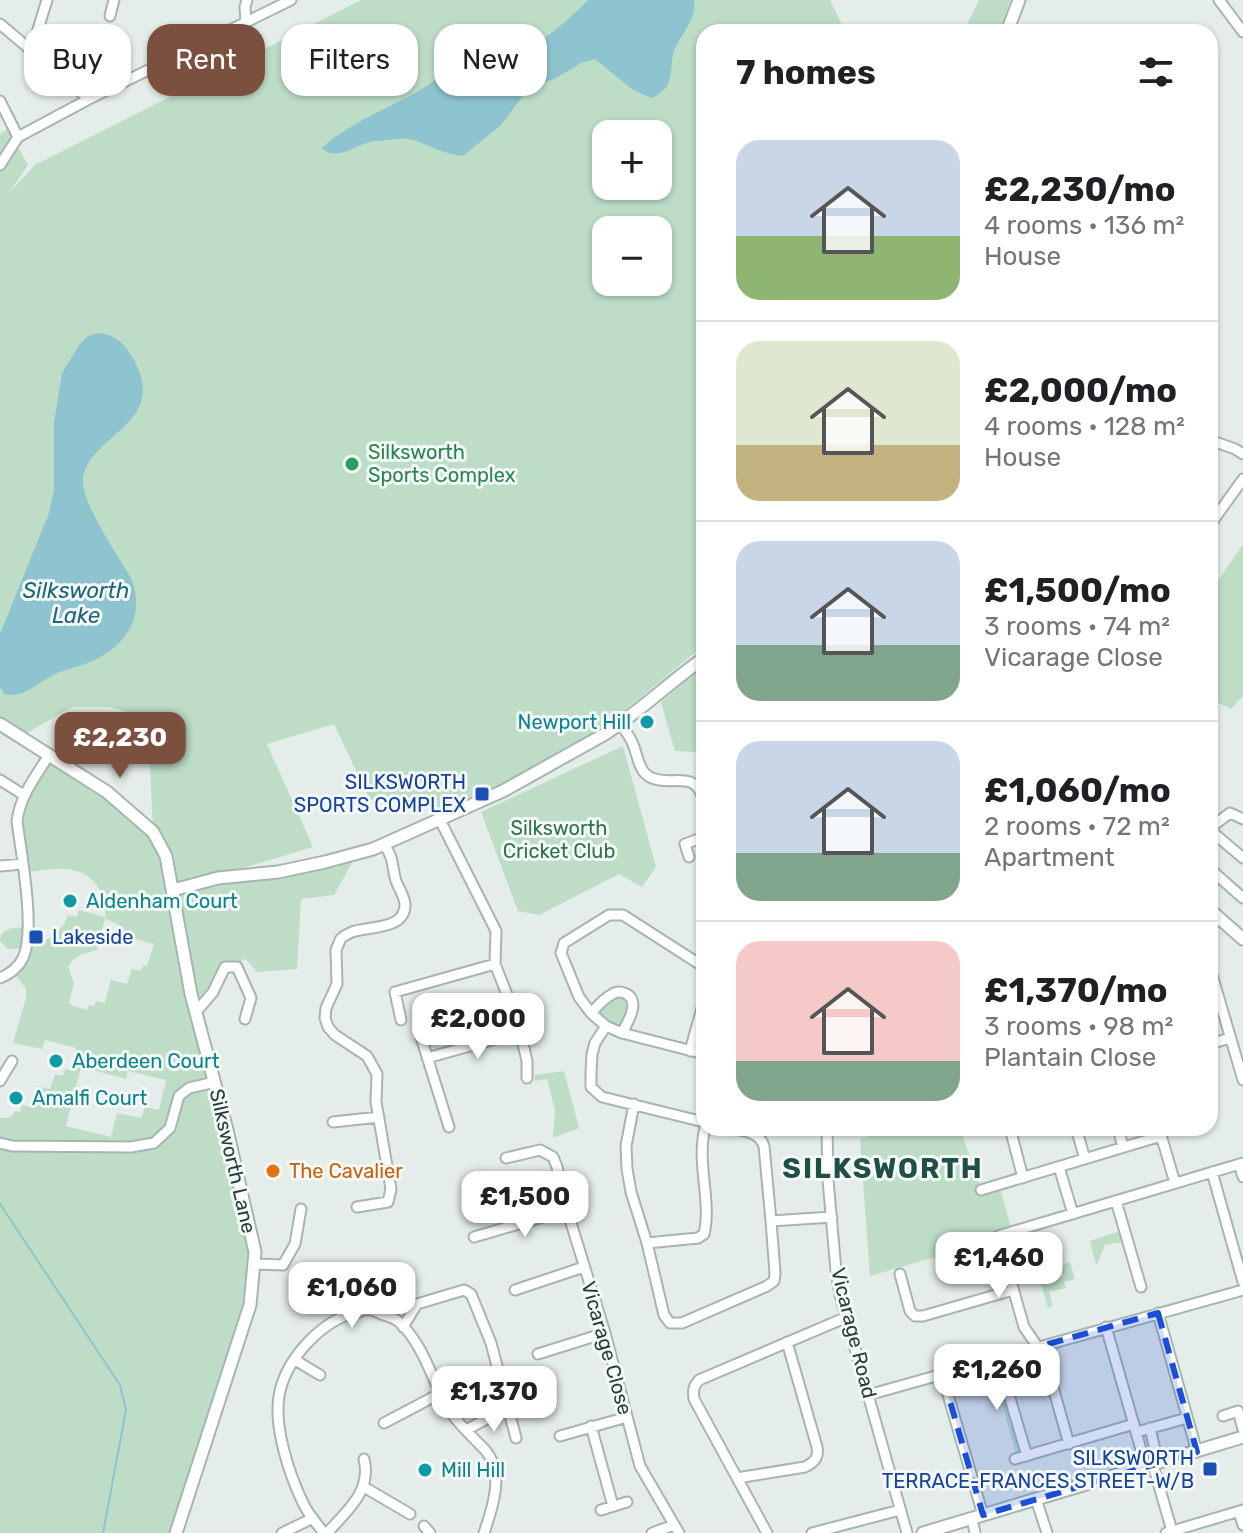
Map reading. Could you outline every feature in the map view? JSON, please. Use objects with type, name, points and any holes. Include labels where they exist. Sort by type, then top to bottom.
[{"type":"street","points":[[40,24],[47,0]]},
{"type":"street","points":[[110,16],[114,0]]},
{"type":"street","points":[[246,23],[247,0]]},
{"type":"street","points":[[0,165],[18,137],[291,0]]},
{"type":"street","points":[[1010,24],[1019,0]]},
{"type":"street","points":[[1219,0],[1243,32]]},
{"type":"street","points":[[0,24],[24,43]]},
{"type":"street","points":[[86,96],[89,99]]},
{"type":"street","points":[[0,101],[18,137]]},
{"type":"street","points":[[1218,443],[1243,454]]},
{"type":"street","points":[[1218,514],[1243,479]]},
{"type":"street","points":[[173,890],[218,878],[278,872],[325,862],[384,844],[440,820],[520,782],[620,724],[696,664]]},
{"type":"street","name":"Silksworth Lane","points":[[0,724],[107,792],[153,832],[166,856],[196,1012],[255,1252],[250,1305],[176,1533]]},
{"type":"street","points":[[620,724],[631,739],[645,774],[659,780],[685,780],[696,786]]},
{"type":"street","points":[[3,977],[22,960],[28,938],[17,821],[19,807],[49,755]]},
{"type":"street","points":[[0,780],[24,795]]},
{"type":"street","points":[[1218,823],[1230,813],[1243,819]]},
{"type":"street","points":[[440,820],[496,931],[495,964],[518,1023],[527,1061],[527,1078]]},
{"type":"street","points":[[1218,836],[1243,858]]},
{"type":"street","points":[[689,857],[685,844],[696,840]]},
{"type":"street","points":[[357,1207],[388,1202],[391,1189],[376,1102],[377,1074],[367,1056],[335,1035],[325,1018],[337,984],[336,950],[341,938],[352,932],[394,923],[402,917],[404,898],[395,879],[393,858],[384,844]]},
{"type":"street","points":[[0,866],[22,864]]},
{"type":"street","points":[[1218,876],[1243,898]]},
{"type":"street","points":[[696,962],[623,915],[616,914],[609,915],[564,943],[561,953],[579,997],[606,1026],[696,1052]]},
{"type":"street","points":[[1218,917],[1243,939]]},
{"type":"street","points":[[401,1020],[395,992],[495,964]]},
{"type":"street","points":[[196,1012],[213,992],[225,967],[237,967],[251,998],[245,1019]]},
{"type":"street","points":[[591,1013],[609,995],[616,992],[626,994],[634,1006],[622,1033]]},
{"type":"street","points":[[1218,996],[1243,1080]]},
{"type":"street","points":[[606,1026],[592,1054],[591,1087],[602,1097],[696,1120]]},
{"type":"street","points":[[690,1051],[696,1030]]},
{"type":"street","points":[[427,1058],[520,1032]]},
{"type":"street","points":[[420,1034],[449,1127]]},
{"type":"street","points":[[1218,1042],[1230,1038]]},
{"type":"street","points":[[0,1081],[12,1061]]},
{"type":"street","points":[[0,1142],[12,1146],[131,1147],[154,1143],[170,1128],[179,1096],[189,1088],[215,1082]]},
{"type":"street","points":[[634,1104],[626,1146],[627,1169],[664,1315],[670,1323],[677,1324],[774,1281],[764,1146],[758,1136]]},
{"type":"street","points":[[333,1122],[379,1117]]},
{"type":"street","points":[[647,1243],[698,1238],[704,1234],[703,1136]]},
{"type":"street","name":"Vicarage Road","points":[[827,1136],[836,1271],[907,1533]]},
{"type":"street","points":[[1012,1136],[1023,1178]]},
{"type":"street","points":[[1078,1136],[1085,1159]]},
{"type":"street","points":[[1120,1136],[1123,1147]]},
{"type":"street","points":[[981,1190],[1150,1136]]},
{"type":"street","points":[[1161,1136],[1175,1183]]},
{"type":"street","name":"Vicarage Close","points":[[506,1158],[540,1150],[553,1157],[640,1466],[676,1529]]},
{"type":"street","points":[[1037,1346],[1024,1327],[998,1236],[1241,1164],[1243,1177]]},
{"type":"street","points":[[1059,1167],[1073,1214]]},
{"type":"street","points":[[1212,1172],[1243,1282]]},
{"type":"street","points":[[1116,1201],[1141,1287]]},
{"type":"street","points":[[254,1264],[283,1265],[295,1244],[301,1209]]},
{"type":"street","points":[[474,1237],[567,1210]]},
{"type":"street","points":[[771,1221],[832,1217]]},
{"type":"street","points":[[515,1290],[584,1267]]},
{"type":"street","points":[[900,1274],[910,1311],[915,1316],[1013,1290]]},
{"type":"street","points":[[403,1327],[417,1304],[464,1290],[471,1294],[491,1343],[516,1438]]},
{"type":"street","points":[[868,1395],[1243,1290]]},
{"type":"street","points":[[364,1459],[366,1467],[362,1492],[326,1533],[304,1506],[291,1473],[278,1411],[280,1391],[303,1348],[323,1328],[344,1315],[369,1310],[396,1319],[403,1327],[427,1362],[450,1412],[489,1455],[495,1472],[495,1492],[484,1533]]},
{"type":"street","points":[[1158,1313],[1197,1452]]},
{"type":"street","points":[[767,1533],[694,1399],[694,1385],[699,1380],[847,1317]]},
{"type":"street","points":[[1106,1327],[1136,1428],[1152,1465],[1169,1532],[1241,1511],[1243,1525]]},
{"type":"street","points":[[538,1354],[605,1333]]},
{"type":"street","points":[[737,1478],[805,1467],[817,1457],[817,1447],[787,1342]]},
{"type":"street","points":[[998,1358],[1027,1456]]},
{"type":"street","points":[[295,1360],[320,1375]]},
{"type":"street","points":[[1047,1366],[1069,1444]]},
{"type":"street","points":[[942,1374],[978,1517],[975,1533]]},
{"type":"street","points":[[384,1423],[441,1393]]},
{"type":"street","points":[[466,1430],[509,1409]]},
{"type":"street","points":[[1223,1416],[1238,1411],[1243,1429]]},
{"type":"street","points":[[560,1436],[627,1417]]},
{"type":"street","points":[[1015,1459],[1187,1418]]},
{"type":"street","points":[[591,1426],[613,1506]]},
{"type":"street","points":[[1150,1428],[1152,1465]]},
{"type":"street","points":[[923,1533],[1243,1437]]},
{"type":"street","points":[[364,1487],[410,1514]]},
{"type":"street","points":[[1036,1499],[1047,1533]]},
{"type":"street","points":[[601,1510],[627,1502]]},
{"type":"street","points":[[812,1533],[900,1510]]},
{"type":"street","points":[[282,1533],[313,1518]]},
{"type":"street","points":[[652,1533],[676,1529]]},
{"type":"highlighted area","points":[[1158,1313],[1197,1452],[983,1515],[942,1374]]},
{"type":"green space","name":"Silksworth Sports Complex","points":[[361,0],[830,0],[842,24],[696,24],[696,652],[619,715],[520,782],[440,820],[425,803],[370,800],[334,724],[267,744],[313,847],[210,878],[357,854],[334,895],[301,899],[297,969],[257,972],[245,958],[237,967],[225,968],[196,1012],[255,1252],[250,1305],[176,1533],[0,1533],[0,1118],[20,1112],[22,1105],[31,1107],[37,1086],[50,1089],[55,1074],[63,1076],[65,1069],[71,1070],[76,1048],[45,1040],[42,1049],[13,1043],[26,989],[13,971],[25,948],[8,949],[0,941],[3,933],[10,929],[29,927],[27,948],[52,936],[62,927],[68,915],[77,917],[79,910],[105,917],[99,889],[83,874],[64,869],[23,873],[17,821],[49,755],[153,831],[148,719],[111,707],[72,707],[20,737],[0,722],[0,134],[8,129],[28,165],[9,193],[35,165],[171,96],[265,96],[265,49],[281,40],[281,96],[418,96],[418,24],[314,24]],"holes":[[[105,918],[121,926],[125,936],[154,944],[147,966],[143,965],[141,971],[132,969],[127,984],[111,980],[105,1003],[96,1001],[87,1010],[69,1004],[74,983],[68,967],[77,957],[97,950]],[[81,1067],[126,1079],[128,1071],[166,1080],[159,1110],[145,1107],[141,1118],[117,1113],[111,1137],[66,1126]]]},
{"type":"green space","points":[[979,0],[1010,0],[1002,24],[967,24]]},
{"type":"green space","points":[[1243,544],[1243,696],[1231,709],[1218,702],[1218,581]]},
{"type":"green space","points":[[696,673],[696,753],[675,751],[661,702]]},
{"type":"green space","name":"Silksworth Cricket Club","points":[[623,746],[656,867],[642,887],[619,874],[539,915],[518,911],[481,812]]},
{"type":"green space","points":[[616,996],[630,1005],[623,1024],[617,1027],[600,1017],[600,1012]]},
{"type":"green space","points":[[564,1071],[579,1128],[553,1138],[555,1110],[547,1079],[535,1081],[534,1075]]},
{"type":"green space","points":[[871,1136],[963,1136],[981,1189],[1000,1188],[1011,1228],[990,1235],[991,1241],[870,1276],[860,1139]]},
{"type":"green space","points":[[1120,1231],[1124,1242],[1105,1245],[1096,1264],[1090,1241]]},
{"type":"green space","points":[[1070,1262],[1075,1279],[1064,1282],[1066,1288],[1049,1292],[1053,1306],[1048,1308],[1037,1270],[1041,1268],[1047,1281],[1063,1276],[1061,1265]]},
{"type":"green space","points":[[990,1365],[998,1369],[1022,1448],[1016,1453]]},
{"type":"water","points":[[588,0],[694,0],[693,15],[673,54],[669,82],[652,98],[633,90],[595,59],[547,82],[547,36]]},
{"type":"water","points":[[434,80],[434,96],[523,96],[501,125],[463,156],[405,139],[368,142],[334,154],[322,148],[345,130],[409,96],[418,96],[418,91]]},
{"type":"water","name":"Silksworth Lake","points":[[97,333],[121,342],[131,355],[141,379],[142,397],[136,413],[98,450],[88,464],[83,480],[94,515],[131,578],[136,605],[134,618],[123,639],[103,656],[55,674],[24,692],[4,694],[0,686],[0,634],[49,513],[54,490],[54,422],[62,373],[80,344]]},
{"type":"waterway","points":[[0,1204],[120,1385],[126,1410],[103,1533]]},
{"type":"place","name":"Silksworth Sports Complex","points":[[352,464]]},
{"type":"place","name":"Newport Hill","points":[[647,722]]},
{"type":"place","name":"SILKSWORTH SPORTS COMPLEX","points":[[482,794]]},
{"type":"place","name":"Aldenham Court","points":[[70,901]]},
{"type":"place","name":"Lakeside","points":[[36,937]]},
{"type":"place","name":"Aberdeen Court","points":[[56,1061]]},
{"type":"place","name":"Amalfi Court","points":[[16,1098]]},
{"type":"place","name":"The Cavalier","points":[[273,1171]]},
{"type":"place","name":"SILKSWORTH TERRACE-FRANCES STREET-W/B","points":[[1210,1469]]},
{"type":"place","name":"Mill Hill","points":[[425,1470]]},
{"type":"district","name":"SILKSWORTH","points":[[883,1168]]}]
